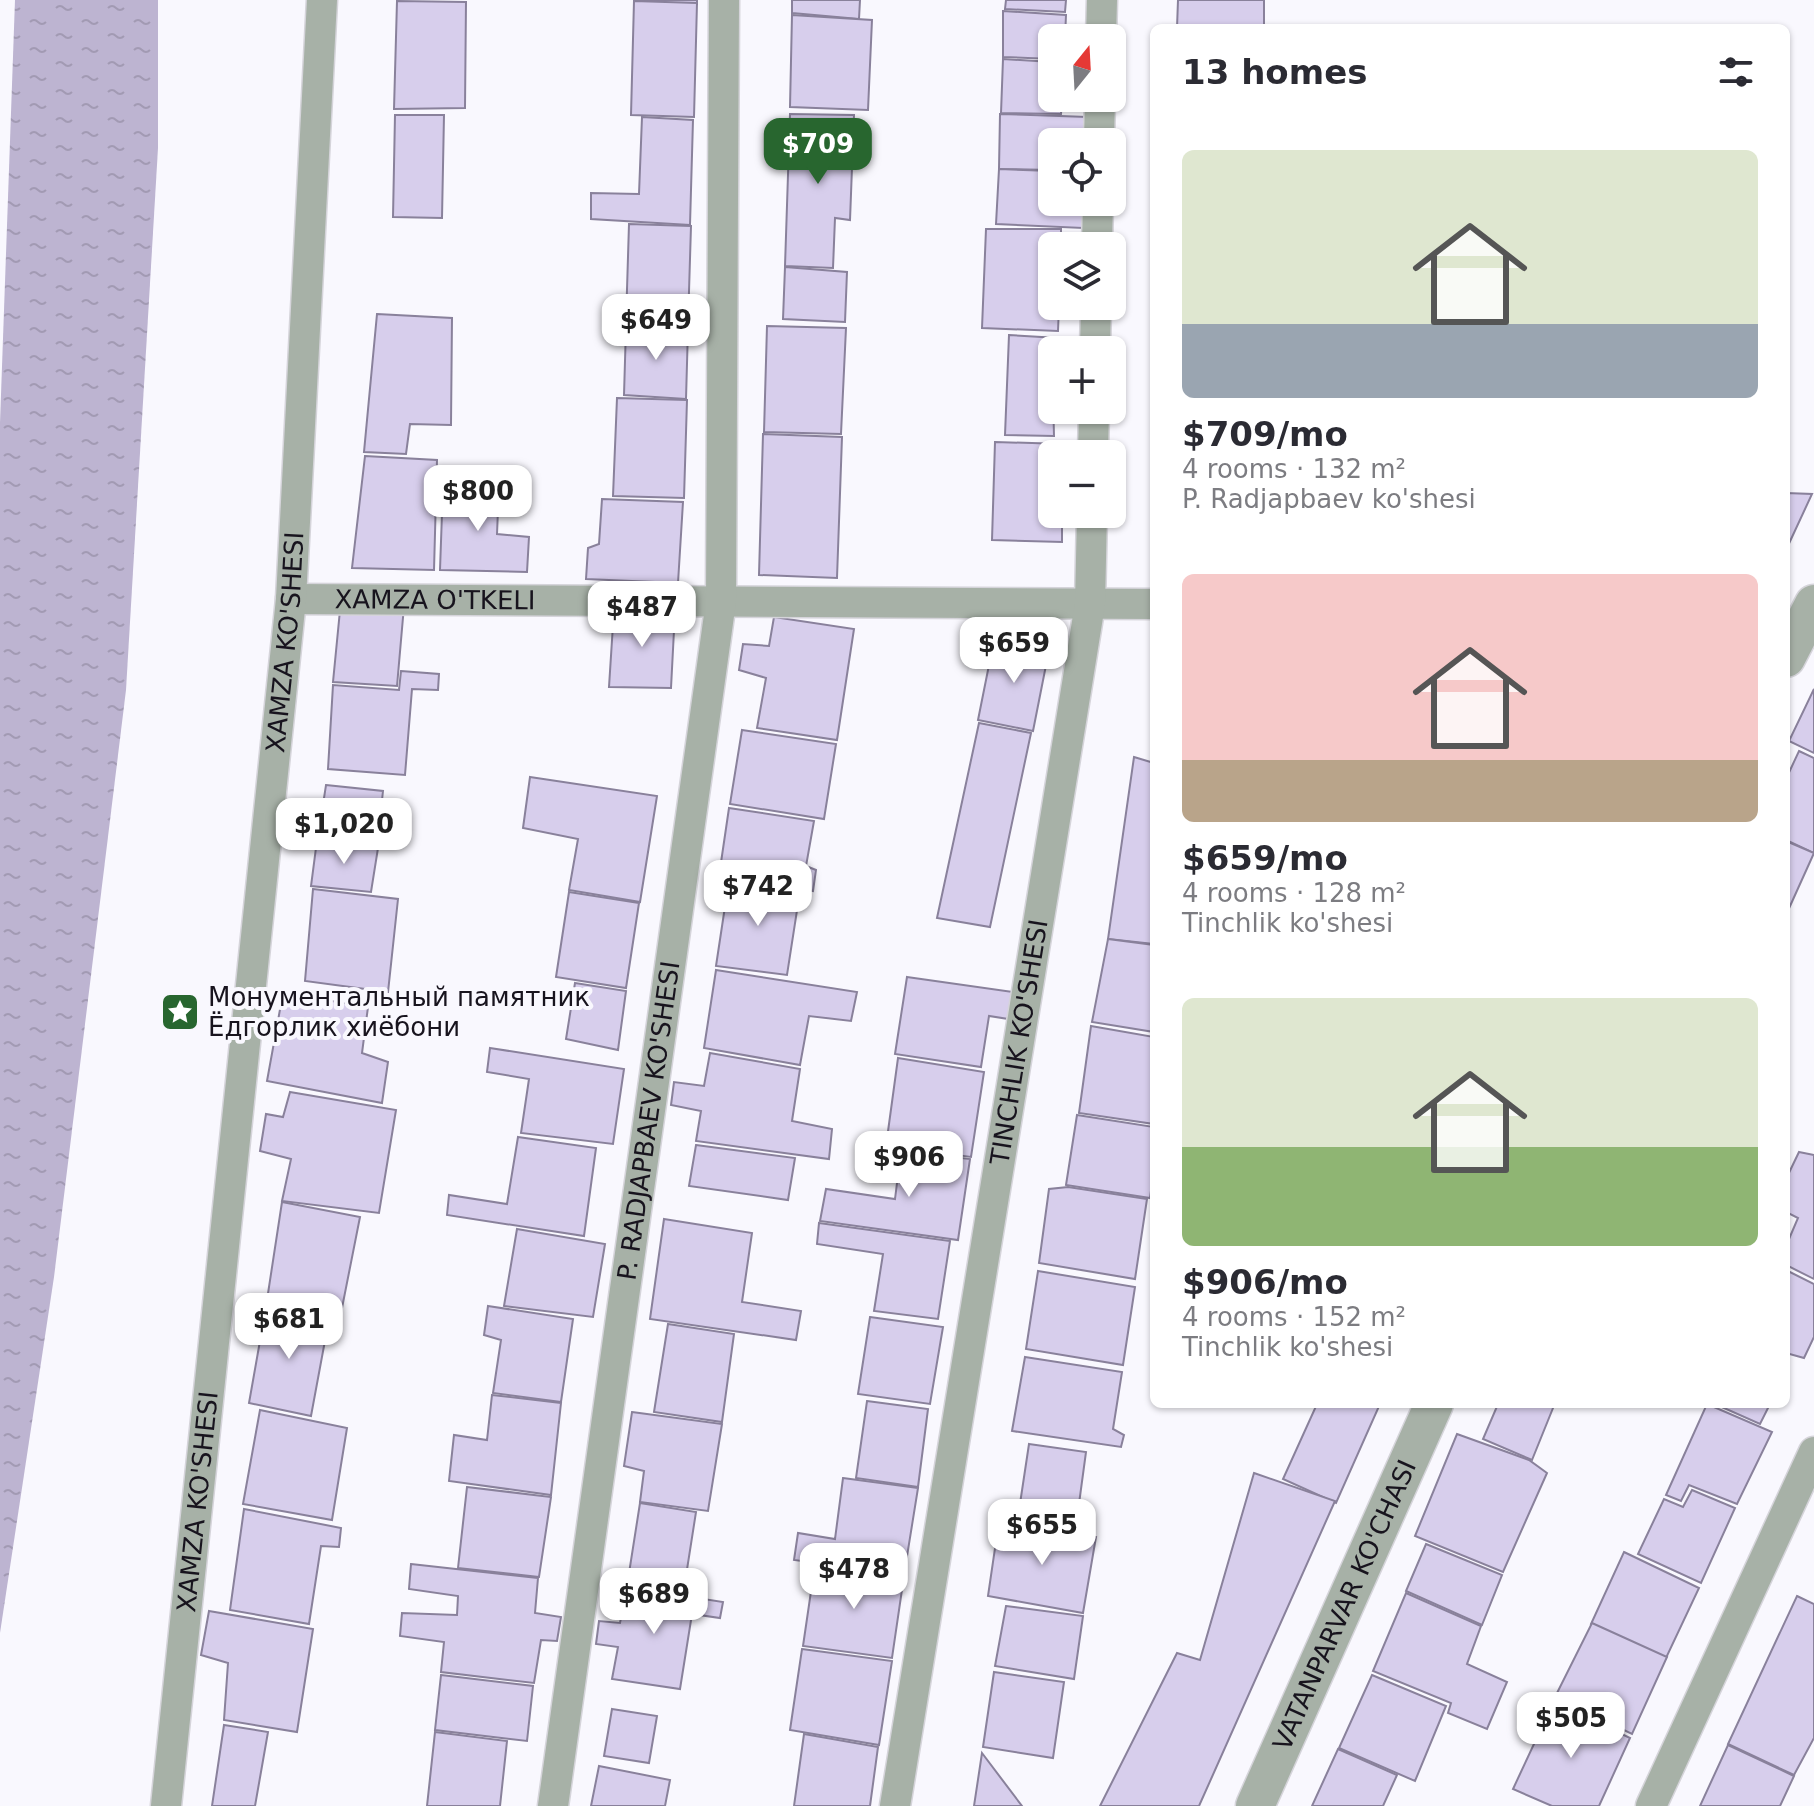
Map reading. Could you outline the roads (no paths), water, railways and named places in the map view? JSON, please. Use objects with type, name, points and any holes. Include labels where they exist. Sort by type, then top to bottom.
[{"type":"street","name":"XAMZA KO'SHESI","points":[[166,1806],[291,599],[322,0]]},
{"type":"street","name":"P. RADJAPBAEV KO'SHESI","points":[[553,1806],[721,601],[724,0]]},
{"type":"street","points":[[1101,24],[1102,0]]},
{"type":"street","name":"TINCHLIK KO'SHESI","points":[[895,1806],[1090,604],[1092,528]]},
{"type":"street","name":"XAMZA O'TKELI","points":[[291,599],[1150,604]]},
{"type":"street","points":[[1790,646],[1804,606]]},
{"type":"street","name":"VATANPARVAR KO'CHASI","points":[[1255,1806],[1432,1408]]},
{"type":"street","points":[[1651,1806],[1814,1452]]},
{"type":"water","points":[[15,0],[158,0],[158,148],[126,690],[54,1277],[0,1633],[0,423]]},
{"type":"place","name":"Монументальный памятник Ёдгорлик хиёбони","points":[[180,1012]]}]
